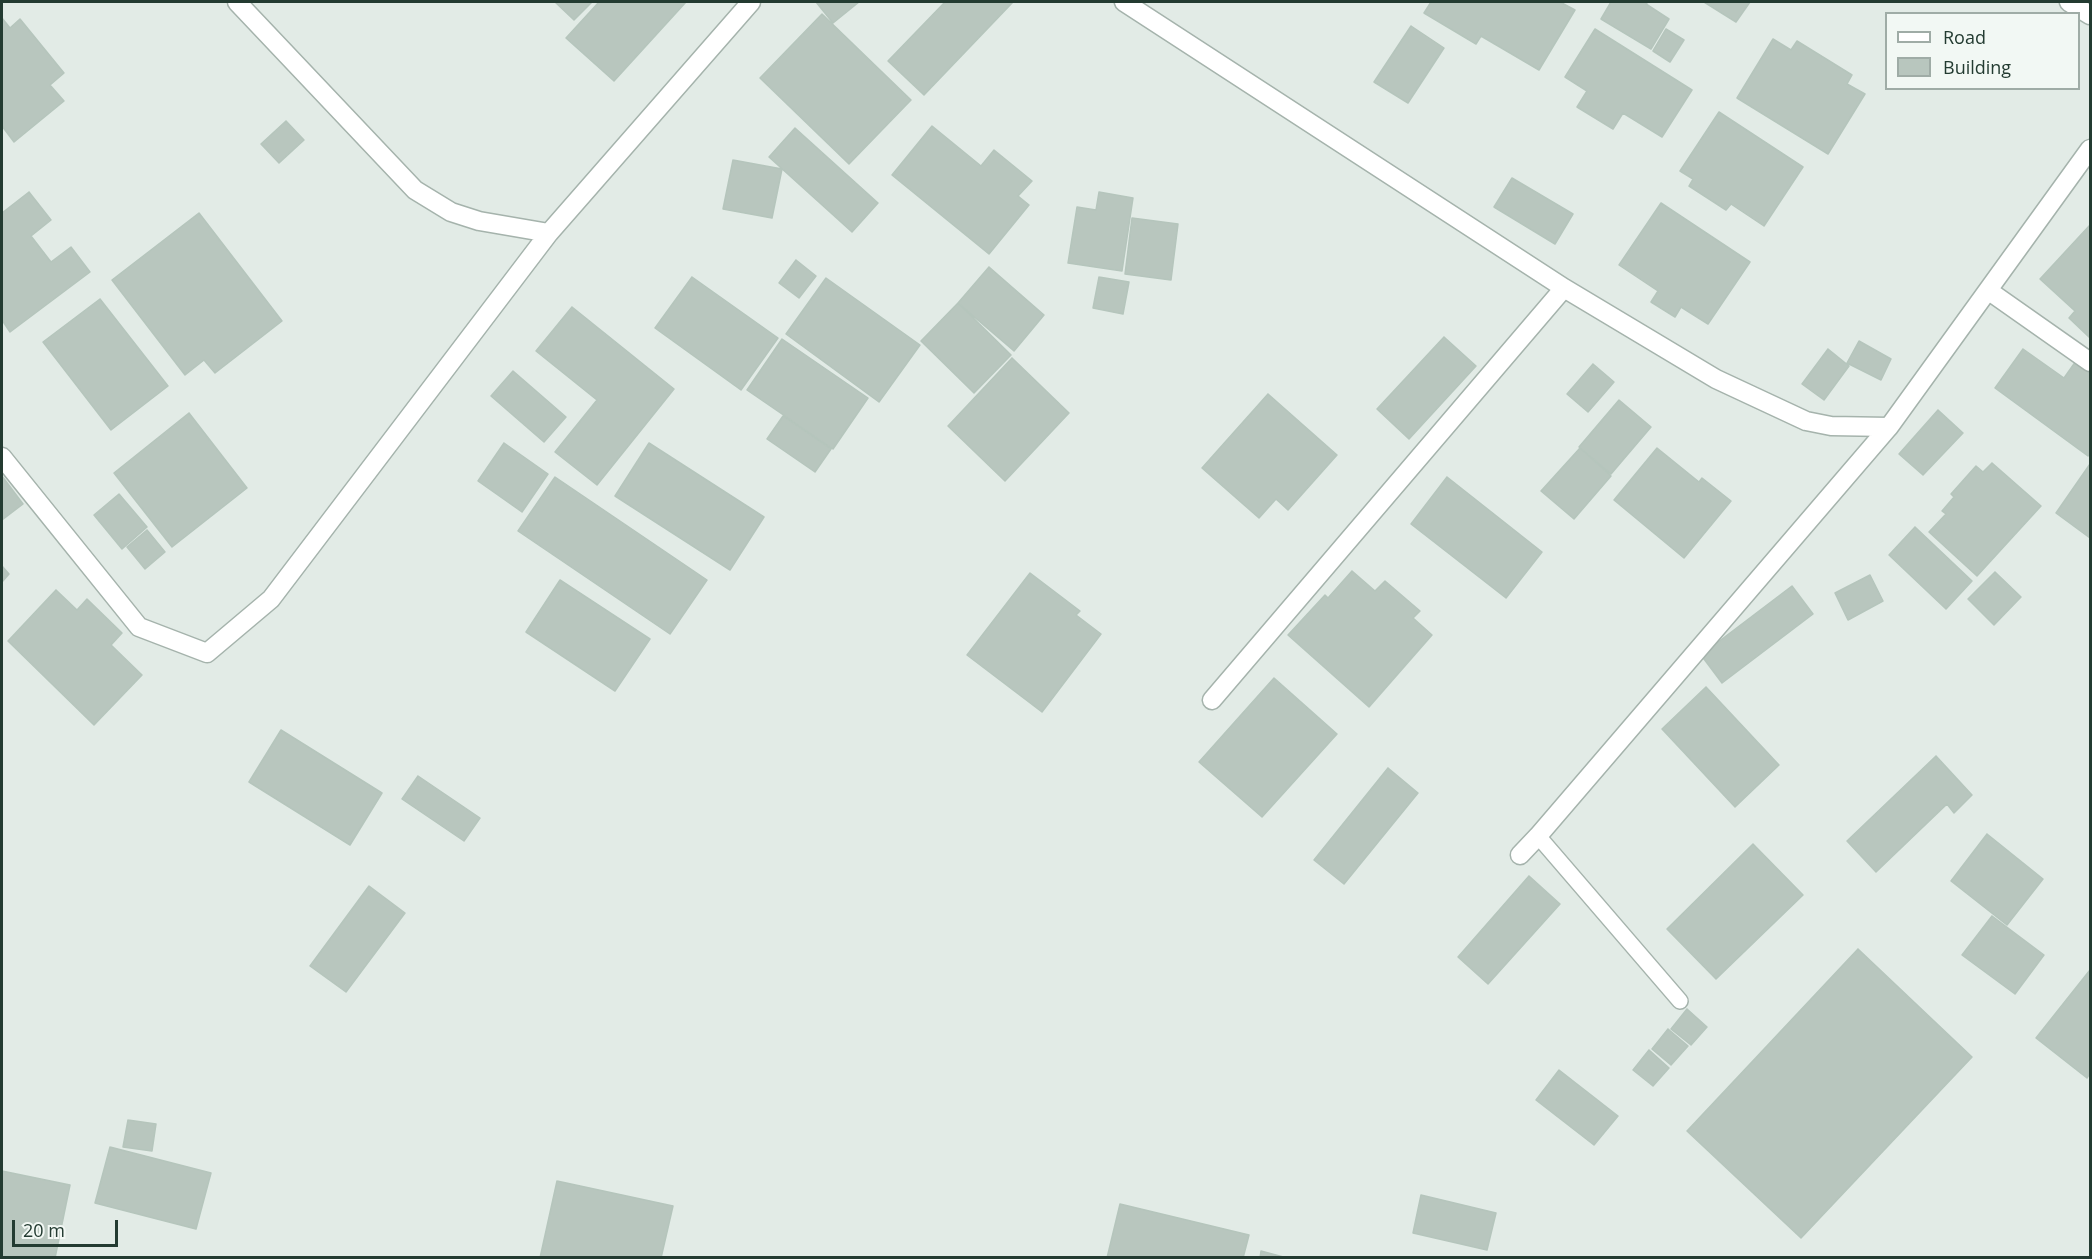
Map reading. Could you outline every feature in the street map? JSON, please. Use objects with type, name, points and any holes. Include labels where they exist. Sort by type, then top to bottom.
[{"type":"street","points":[[237,2],[415,190],[451,212],[478,221],[549,233]]},
{"type":"street","points":[[2,457],[139,627],[207,653],[271,598],[549,233],[751,2]]},
{"type":"street","points":[[1124,2],[1564,288],[1716,379],[1806,421],[1831,426],[1889,428]]},
{"type":"street","points":[[2069,2],[2091,15]]},
{"type":"street","points":[[1520,855],[1889,428],[2091,149]]},
{"type":"street","points":[[1212,700],[1564,288]]},
{"type":"street","points":[[1989,291],[2091,362]]},
{"type":"lane","points":[[1538,836],[1680,1002]]},
{"type":"building","points":[[555,2],[592,2],[574,20]]},
{"type":"building","points":[[599,2],[686,2],[614,81],[566,38]]},
{"type":"building","points":[[816,2],[859,2],[833,23]]},
{"type":"building","points":[[945,2],[1013,2],[924,95],[888,61]]},
{"type":"building","points":[[1431,2],[1560,2],[1575,10],[1539,70],[1481,36],[1476,44],[1424,13]]},
{"type":"building","points":[[1611,2],[1648,2],[1646,4],[1669,19],[1651,49],[1601,19]]},
{"type":"building","points":[[1704,2],[1750,2],[1736,22]]},
{"type":"building","points":[[822,14],[911,100],[849,164],[760,78]]},
{"type":"building","points":[[2,18],[10,28],[20,19],[64,73],[50,85],[64,101],[14,142],[2,126]]},
{"type":"building","points":[[1411,26],[1444,48],[1408,103],[1374,82]]},
{"type":"building","points":[[1595,29],[1692,90],[1662,137],[1623,113],[1613,129],[1577,107],[1587,91],[1565,77]]},
{"type":"building","points":[[1666,29],[1684,40],[1670,62],[1653,51]]},
{"type":"building","points":[[1773,39],[1791,50],[1797,41],[1852,75],[1847,84],[1865,94],[1828,154],[1737,98]]},
{"type":"building","points":[[1719,112],[1803,167],[1764,226],[1731,204],[1726,210],[1689,186],[1693,179],[1680,171]]},
{"type":"building","points":[[286,121],[304,140],[279,163],[261,144]]},
{"type":"building","points":[[932,126],[981,166],[994,150],[1032,181],[1018,196],[1029,205],[989,254],[892,175]]},
{"type":"building","points":[[795,128],[878,203],[852,232],[769,157]]},
{"type":"building","points":[[733,160],[782,169],[772,218],[723,209]]},
{"type":"building","points":[[1512,178],[1573,214],[1555,244],[1494,207]]},
{"type":"building","points":[[29,192],[51,220],[31,236],[51,262],[71,247],[90,272],[10,332],[2,320],[2,213]]},
{"type":"building","points":[[1099,192],[1133,198],[1122,271],[1068,263],[1077,207],[1096,210]]},
{"type":"building","points":[[1661,203],[1750,262],[1708,324],[1681,307],[1675,317],[1651,302],[1658,291],[1619,265]]},
{"type":"building","points":[[199,213],[282,321],[215,373],[204,360],[185,375],[112,280]]},
{"type":"building","points":[[1132,218],[1178,224],[1171,280],[1125,274]]},
{"type":"building","points":[[2090,225],[2090,338],[2069,318],[2075,311],[2040,279]]},
{"type":"building","points":[[796,260],[816,276],[799,298],[779,283]]},
{"type":"building","points":[[989,267],[1044,315],[1014,351],[958,303]]},
{"type":"building","points":[[692,277],[778,338],[741,390],[655,328]]},
{"type":"building","points":[[1099,277],[1129,282],[1123,314],[1093,308]]},
{"type":"building","points":[[826,278],[920,345],[879,402],[786,334]]},
{"type":"building","points":[[100,299],[168,386],[111,430],[43,342]]},
{"type":"building","points":[[958,303],[1011,355],[974,393],[921,341]]},
{"type":"building","points":[[572,307],[674,389],[597,485],[555,452],[597,400],[536,351]]},
{"type":"building","points":[[1444,337],[1476,366],[1409,439],[1377,409]]},
{"type":"building","points":[[782,339],[868,398],[833,449],[747,390]]},
{"type":"building","points":[[1859,341],[1891,359],[1881,380],[1847,363]]},
{"type":"building","points":[[1828,349],[1849,366],[1824,400],[1802,384]]},
{"type":"building","points":[[2023,349],[2064,378],[2076,361],[2090,371],[2090,453],[2088,456],[1995,388]]},
{"type":"building","points":[[1012,358],[1069,413],[1005,481],[948,426]]},
{"type":"building","points":[[1593,364],[1614,382],[1588,412],[1567,394]]},
{"type":"building","points":[[513,371],[566,417],[544,442],[491,396]]},
{"type":"building","points":[[1268,394],[1337,455],[1288,510],[1276,499],[1259,518],[1202,468]]},
{"type":"building","points":[[1619,400],[1651,427],[1611,474],[1579,447]]},
{"type":"building","points":[[1938,410],[1963,433],[1923,475],[1899,454]]},
{"type":"building","points":[[189,413],[247,488],[172,547],[114,473]]},
{"type":"building","points":[[783,416],[831,449],[815,472],[767,439]]},
{"type":"building","points":[[504,443],[548,474],[522,512],[478,481]]},
{"type":"building","points":[[649,443],[764,517],[730,570],[615,496]]},
{"type":"building","points":[[1580,448],[1611,476],[1574,519],[1541,491]]},
{"type":"building","points":[[1657,448],[1699,482],[1702,478],[1731,501],[1684,558],[1614,500]]},
{"type":"building","points":[[1992,463],[2041,506],[1977,576],[1929,532],[1946,514],[1942,511],[1954,497],[1951,494],[1976,466],[1983,472]]},
{"type":"building","points":[[2090,464],[2090,538],[2056,513]]},
{"type":"building","points":[[2,476],[23,504],[2,520]]},
{"type":"building","points":[[555,477],[707,580],[670,634],[518,531]]},
{"type":"building","points":[[1447,477],[1542,552],[1506,598],[1411,524]]},
{"type":"building","points":[[119,494],[147,527],[122,549],[94,515]]},
{"type":"building","points":[[1915,527],[1972,581],[1946,609],[1889,555]]},
{"type":"building","points":[[147,530],[165,552],[145,569],[127,547]]},
{"type":"building","points":[[2,566],[9,574],[2,582]]},
{"type":"building","points":[[1352,571],[1375,591],[1385,581],[1420,611],[1413,618],[1432,635],[1369,707],[1288,635],[1325,595],[1328,598]]},
{"type":"building","points":[[1995,572],[2021,597],[1994,625],[1968,599]]},
{"type":"building","points":[[1030,573],[1080,611],[1076,615],[1101,634],[1042,712],[967,655]]},
{"type":"building","points":[[1870,575],[1883,601],[1848,620],[1835,593]]},
{"type":"building","points":[[560,580],[650,639],[615,691],[526,632]]},
{"type":"building","points":[[1792,586],[1813,614],[1722,683],[1701,655]]},
{"type":"building","points":[[56,590],[77,610],[87,599],[122,633],[111,645],[142,675],[94,725],[8,641]]},
{"type":"building","points":[[1274,678],[1337,734],[1262,817],[1199,762]]},
{"type":"building","points":[[1706,687],[1779,765],[1735,807],[1662,729]]},
{"type":"building","points":[[281,730],[382,793],[350,845],[249,782]]},
{"type":"building","points":[[1936,756],[1972,795],[1954,813],[1947,804],[1876,872],[1847,841]]},
{"type":"building","points":[[1388,768],[1418,793],[1344,884],[1314,860]]},
{"type":"building","points":[[418,776],[480,818],[464,841],[402,799]]},
{"type":"building","points":[[1987,834],[2043,879],[2007,925],[1951,881]]},
{"type":"building","points":[[1753,844],[1803,895],[1716,979],[1667,929]]},
{"type":"building","points":[[1529,876],[1560,904],[1488,984],[1458,957]]},
{"type":"building","points":[[369,886],[405,913],[346,992],[310,966]]},
{"type":"building","points":[[1992,916],[2044,955],[2015,994],[1962,955]]},
{"type":"building","points":[[1858,949],[1972,1057],[1801,1238],[1687,1131]]},
{"type":"building","points":[[2090,970],[2090,1073],[2087,1078],[2036,1038]]},
{"type":"building","points":[[1687,1009],[1707,1027],[1691,1045],[1671,1029]]},
{"type":"building","points":[[1668,1029],[1688,1046],[1671,1065],[1652,1049]]},
{"type":"building","points":[[1649,1050],[1669,1068],[1653,1086],[1633,1070]]},
{"type":"building","points":[[1559,1070],[1618,1116],[1594,1145],[1536,1100]]},
{"type":"building","points":[[128,1120],[156,1124],[152,1151],[123,1147]]},
{"type":"building","points":[[110,1147],[211,1173],[196,1229],[95,1203]]},
{"type":"building","points":[[2,1171],[70,1185],[55,1258],[2,1258]]},
{"type":"building","points":[[557,1181],[673,1206],[661,1258],[540,1258]]},
{"type":"building","points":[[1421,1195],[1496,1213],[1487,1250],[1413,1233]]},
{"type":"building","points":[[1120,1204],[1249,1235],[1243,1258],[1107,1258]]},
{"type":"building","points":[[1261,1251],[1287,1258],[1260,1258]]}]
